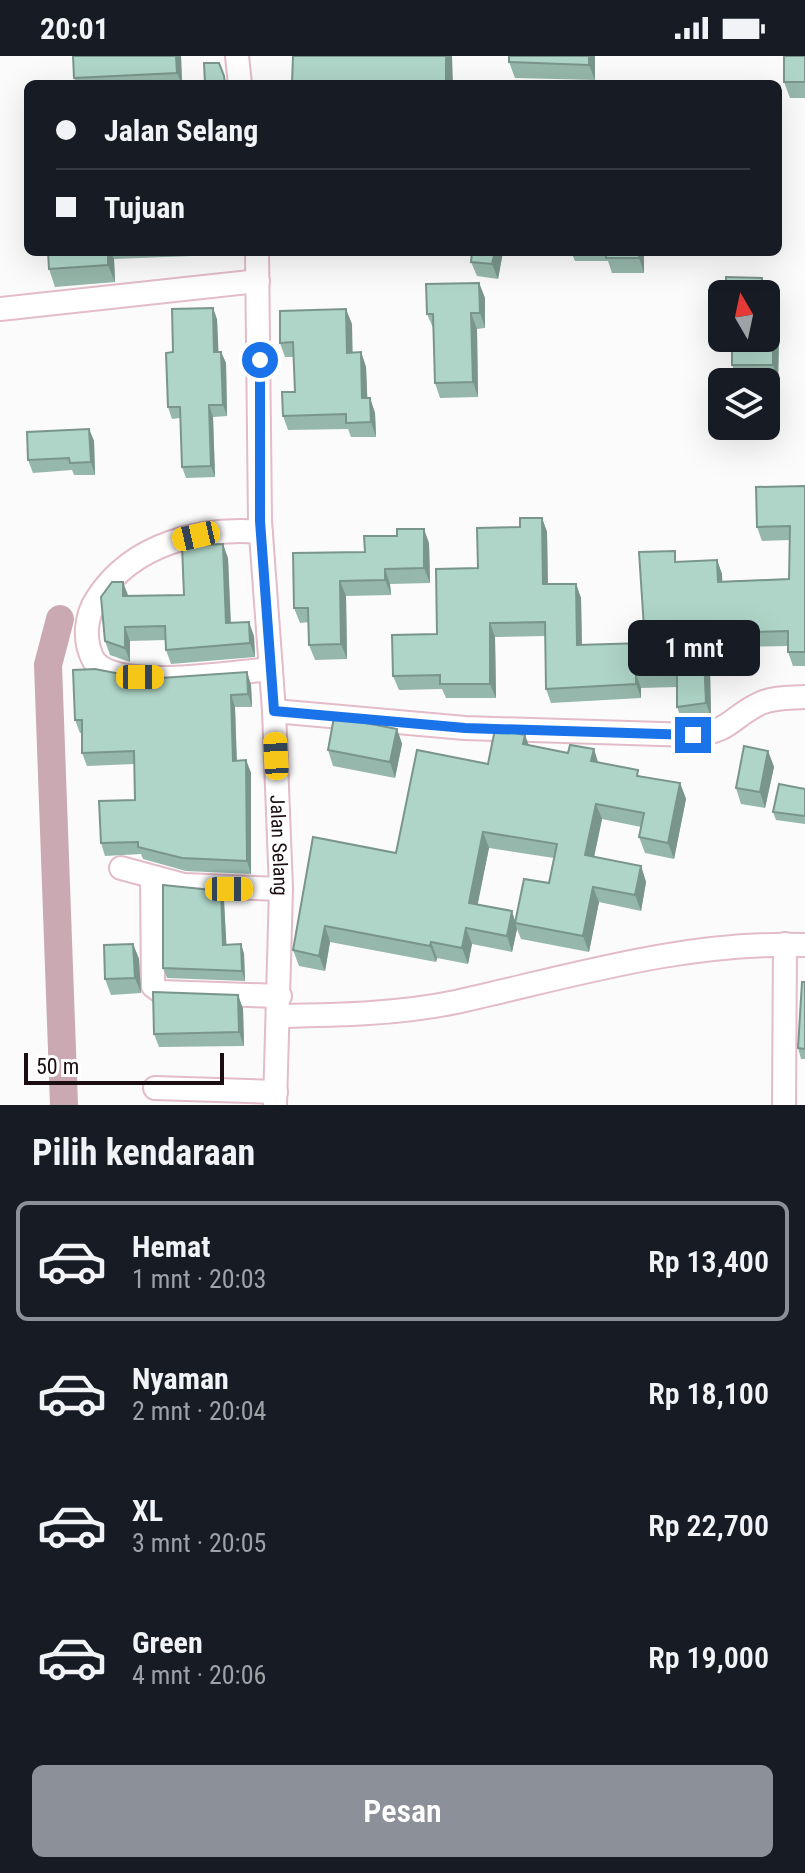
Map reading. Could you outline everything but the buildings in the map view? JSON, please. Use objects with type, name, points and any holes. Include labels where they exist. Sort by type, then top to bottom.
[{"type":"street","points":[[237,56],[240,80]]},
{"type":"street","name":"Jalan Selang","points":[[257,256],[260,527],[274,711],[281,889],[275,1099]]},
{"type":"street","points":[[0,309],[258,281]]},
{"type":"street","points":[[260,527],[178,540],[132,561],[113,577],[91,607],[86,635],[94,661],[111,673],[167,677],[271,669]]},
{"type":"street","points":[[274,711],[465,728],[693,735],[713,733],[734,723],[763,702],[805,697]]},
{"type":"street","points":[[121,868],[208,888],[281,889]]},
{"type":"street","points":[[152,877],[153,986],[161,992],[365,1015],[455,1002],[584,969],[684,952],[795,944],[784,1105]]},
{"type":"street","points":[[155,1088],[275,1099]]},
{"type":"waterway","points":[[60,619],[48,665],[64,1105]]},
{"type":"route","points":[[260,360],[258,472],[274,711],[465,728],[693,735]]}]
